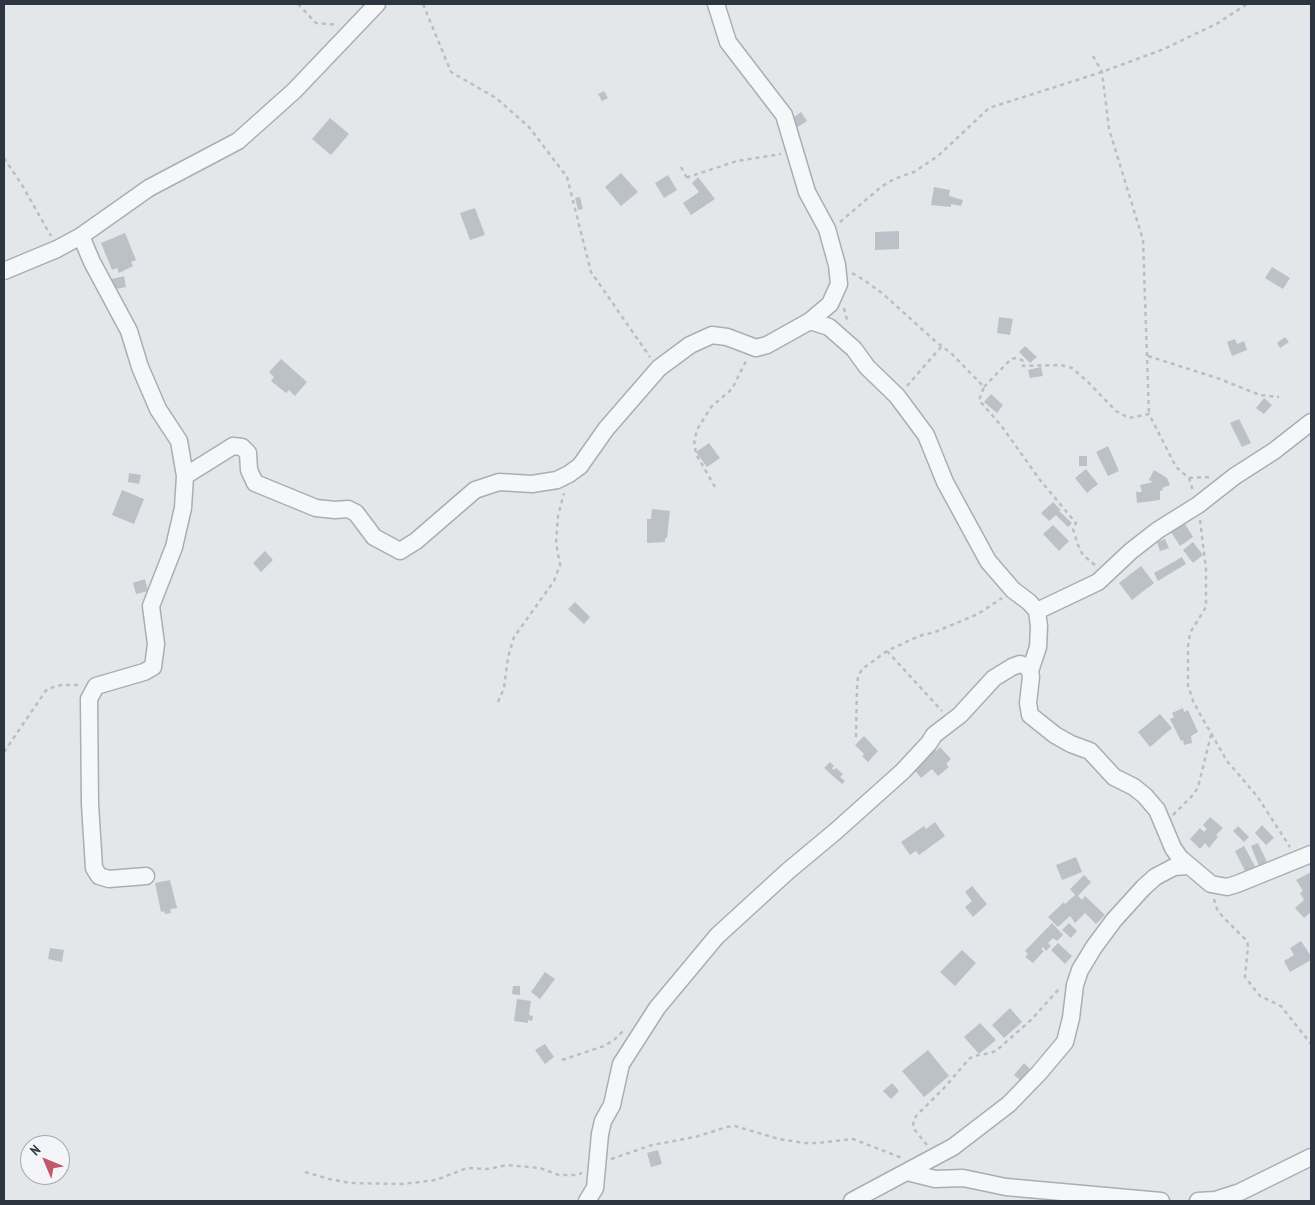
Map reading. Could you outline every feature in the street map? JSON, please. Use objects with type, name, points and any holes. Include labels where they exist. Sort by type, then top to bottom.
[{"type":"street","points":[[4,271],[57,249],[81,236],[149,188],[238,140],[294,91],[377,4]]},
{"type":"street","points":[[185,476],[233,446],[242,447],[248,453],[249,470],[255,483],[316,508],[348,509],[356,513],[374,537],[400,551],[416,541],[475,490],[499,482],[532,484],[557,480],[569,474],[580,466],[606,429],[659,368],[690,345],[712,335],[756,348],[766,345],[810,321],[830,304],[838,284],[837,266],[828,229],[807,192],[784,115],[728,42],[716,4]]},
{"type":"street","points":[[81,236],[92,262],[130,331],[140,367],[158,410],[179,441],[185,476],[183,508],[174,547],[151,606],[156,644],[153,667],[144,672],[96,686],[89,699],[90,804],[94,868],[99,876],[109,879],[146,876]]},
{"type":"street","points":[[810,321],[829,327],[854,349],[867,366],[897,396],[926,435],[945,482],[988,561],[1013,590],[1029,602],[1037,611],[1039,626],[1038,647],[1030,672]]},
{"type":"street","points":[[1037,611],[1098,582],[1131,551],[1158,530],[1198,505],[1311,422]]},
{"type":"street","points":[[587,1201],[595,1188],[600,1134],[603,1121],[612,1105],[621,1064],[657,1008],[717,936],[788,871],[903,771],[934,735],[952,721],[994,678],[1012,667],[1020,664],[1026,666],[1030,672],[1028,703],[1030,715],[1055,735],[1071,744],[1090,750],[1114,777],[1134,787],[1151,802],[1173,848],[1180,858],[1212,884],[1227,887],[1238,884],[1309,855]]},
{"type":"street","points":[[852,1201],[953,1147],[1009,1104],[1065,1042],[1075,985],[1080,970],[1114,920],[1143,888],[1164,871],[1174,867],[1188,866]]},
{"type":"street","points":[[1198,1201],[1215,1200],[1240,1192],[1311,1157]]},
{"type":"street","points":[[913,1169],[935,1179],[963,1178],[1006,1186],[1161,1201]]},
{"type":"path","points":[[298,4],[316,23],[356,26]]},
{"type":"path","points":[[423,4],[451,72],[496,98],[529,127],[567,177],[591,272],[659,368]]},
{"type":"path","points":[[828,229],[844,219],[881,187],[894,179],[914,172],[938,156],[989,108],[1102,72],[1164,49],[1218,23],[1247,4]]},
{"type":"path","points":[[1093,56],[1102,72],[1109,129],[1143,240],[1149,414],[1176,467],[1189,478],[1198,505],[1204,539],[1206,607],[1190,634],[1188,646],[1188,685],[1193,701],[1227,761],[1257,796],[1288,844],[1294,850],[1309,855]]},
{"type":"path","points":[[681,167],[688,180],[688,177],[737,161],[795,153]]},
{"type":"path","points":[[4,158],[22,185],[57,249]]},
{"type":"path","points":[[837,266],[864,280],[882,293],[951,353],[984,387]]},
{"type":"path","points":[[838,284],[854,349]]},
{"type":"path","points":[[897,396],[942,346]]},
{"type":"path","points":[[715,488],[696,454],[694,440],[698,428],[712,407],[732,389],[746,360],[756,348]]},
{"type":"path","points":[[1148,356],[1217,378],[1260,395],[1279,397]]},
{"type":"path","points":[[1107,574],[1083,555],[1073,529],[1076,523],[1040,480],[1003,428],[979,400],[984,387],[1011,359],[1016,358],[1024,361],[1023,366],[1060,365],[1072,368],[1116,411],[1129,418],[1149,414]]},
{"type":"path","points":[[498,702],[504,688],[508,657],[514,637],[554,581],[560,565],[556,543],[558,516],[569,474]]},
{"type":"path","points":[[856,737],[858,677],[862,669],[887,652],[919,636],[935,632],[978,614],[1013,590]]},
{"type":"path","points":[[887,652],[952,721]]},
{"type":"path","points":[[4,752],[47,689],[61,685],[96,686]]},
{"type":"path","points":[[1163,825],[1194,794],[1198,787],[1211,735]]},
{"type":"path","points":[[1212,884],[1217,909],[1246,940],[1248,946],[1245,977],[1260,996],[1281,1006],[1311,1044]]},
{"type":"path","points":[[936,1157],[914,1128],[913,1124],[916,1116],[969,1059],[973,1056],[992,1053],[997,1050],[1031,1020],[1058,990],[1066,985],[1075,985]]},
{"type":"path","points":[[562,1060],[604,1046],[614,1040],[628,1026]]},
{"type":"path","points":[[304,1172],[351,1183],[402,1184],[436,1180],[467,1168],[488,1169],[507,1164],[540,1168],[559,1175],[576,1175],[626,1153],[652,1145],[695,1137],[735,1126],[779,1139],[805,1143],[854,1139],[913,1169]]},
{"type":"building","points":[[604,91],[608,98],[602,101],[598,94]]},
{"type":"building","points":[[801,112],[807,121],[793,130],[787,122]]},
{"type":"building","points":[[330,118],[349,134],[331,155],[312,139]]},
{"type":"building","points":[[621,173],[638,192],[621,206],[605,187]]},
{"type":"building","points":[[668,175],[677,190],[664,198],[655,183]]},
{"type":"building","points":[[698,177],[715,199],[691,215],[683,203],[699,192],[692,183]]},
{"type":"building","points":[[934,187],[950,190],[949,196],[963,200],[961,206],[951,204],[951,207],[931,205]]},
{"type":"building","points":[[580,197],[583,209],[578,210],[575,198]]},
{"type":"building","points":[[475,208],[485,235],[470,240],[460,213]]},
{"type":"building","points":[[899,231],[899,249],[875,250],[875,232]]},
{"type":"building","points":[[125,233],[136,260],[131,262],[133,266],[119,273],[117,268],[112,270],[101,243]]},
{"type":"building","points":[[1272,267],[1290,278],[1283,289],[1265,278]]},
{"type":"building","points":[[124,276],[126,287],[111,290],[108,280]]},
{"type":"building","points":[[999,317],[1013,319],[1010,335],[997,333]]},
{"type":"building","points":[[1285,337],[1289,342],[1280,348],[1277,343]]},
{"type":"building","points":[[1235,339],[1237,344],[1244,341],[1247,350],[1232,356],[1227,342]]},
{"type":"building","points":[[1025,346],[1037,357],[1030,363],[1019,352]]},
{"type":"building","points":[[281,359],[307,382],[295,396],[289,390],[286,393],[271,381],[274,377],[269,372]]},
{"type":"building","points":[[1041,367],[1043,376],[1030,378],[1028,370]]},
{"type":"building","points":[[991,394],[1003,405],[997,413],[984,402]]},
{"type":"building","points":[[1264,398],[1272,405],[1264,414],[1256,408]]},
{"type":"building","points":[[1239,419],[1251,443],[1242,447],[1230,423]]},
{"type":"building","points":[[709,443],[720,458],[707,467],[696,452]]},
{"type":"building","points":[[1108,446],[1119,471],[1108,476],[1096,452]]},
{"type":"building","points":[[1079,456],[1087,456],[1087,466],[1079,466]]},
{"type":"building","points":[[1086,469],[1098,484],[1087,493],[1075,478]]},
{"type":"building","points":[[1154,470],[1167,478],[1170,485],[1162,488],[1163,490],[1160,491],[1160,500],[1137,503],[1136,492],[1142,492],[1140,485],[1153,482],[1149,480]]},
{"type":"building","points":[[129,473],[141,475],[139,484],[128,482]]},
{"type":"building","points":[[122,490],[144,499],[134,524],[112,515]]},
{"type":"building","points":[[1053,502],[1061,510],[1059,511],[1072,523],[1068,527],[1056,515],[1049,521],[1041,513]]},
{"type":"building","points":[[652,509],[670,511],[665,542],[647,543],[647,519],[651,519]]},
{"type":"building","points":[[1185,524],[1193,537],[1180,546],[1171,532]]},
{"type":"building","points":[[1053,525],[1069,541],[1059,551],[1043,534]]},
{"type":"building","points":[[1165,539],[1169,548],[1160,551],[1157,542]]},
{"type":"building","points":[[1193,542],[1203,555],[1193,563],[1183,550]]},
{"type":"building","points":[[265,551],[273,560],[261,572],[253,563]]},
{"type":"building","points":[[1182,557],[1186,564],[1158,581],[1154,573]]},
{"type":"building","points":[[1141,566],[1154,583],[1132,600],[1119,583]]},
{"type":"building","points":[[145,579],[148,591],[136,594],[133,583]]},
{"type":"building","points":[[575,602],[590,617],[584,624],[568,609]]},
{"type":"building","points":[[1183,708],[1184,712],[1188,710],[1198,732],[1191,736],[1192,743],[1184,745],[1170,719],[1174,717],[1172,713]]},
{"type":"building","points":[[1160,714],[1172,728],[1150,747],[1138,732]]},
{"type":"building","points":[[864,736],[878,751],[868,762],[862,756],[864,754],[855,745]]},
{"type":"building","points":[[932,747],[936,751],[940,747],[951,759],[946,764],[949,767],[938,776],[932,769],[921,778],[910,764]]},
{"type":"building","points":[[830,762],[834,766],[833,770],[836,768],[843,774],[840,777],[845,781],[842,784],[824,768]]},
{"type":"building","points":[[1210,817],[1223,828],[1216,835],[1218,837],[1209,848],[1205,843],[1200,849],[1190,839],[1200,828],[1204,832],[1207,829],[1203,825]]},
{"type":"building","points":[[935,822],[945,836],[919,855],[916,851],[910,855],[901,842],[924,826],[926,829]]},
{"type":"building","points":[[1262,825],[1274,838],[1266,845],[1255,833]]},
{"type":"building","points":[[1238,826],[1249,837],[1244,842],[1233,831]]},
{"type":"building","points":[[1258,843],[1267,862],[1259,866],[1251,846]]},
{"type":"building","points":[[1244,846],[1257,870],[1247,875],[1235,851]]},
{"type":"building","points":[[1076,857],[1082,872],[1062,880],[1056,865]]},
{"type":"building","points":[[1311,872],[1311,912],[1304,918],[1295,908],[1304,900],[1300,893],[1303,891],[1296,880]]},
{"type":"building","points":[[1084,875],[1091,882],[1078,896],[1082,900],[1085,896],[1105,915],[1096,924],[1085,913],[1075,923],[1070,916],[1058,927],[1048,917],[1064,902],[1065,904],[1075,895],[1070,889]]},
{"type":"building","points":[[170,880],[177,908],[170,909],[171,913],[165,914],[164,911],[161,912],[155,883]]},
{"type":"building","points":[[972,886],[987,904],[973,917],[965,907],[972,901],[965,892]]},
{"type":"building","points":[[1052,923],[1063,935],[1057,941],[1053,938],[1048,943],[1051,946],[1046,951],[1043,947],[1041,949],[1044,951],[1033,963],[1025,957],[1028,954],[1025,951]]},
{"type":"building","points":[[1069,923],[1077,931],[1071,938],[1062,930]]},
{"type":"building","points":[[1301,941],[1311,956],[1311,960],[1290,972],[1284,961],[1294,955],[1290,948]]},
{"type":"building","points":[[1058,943],[1072,956],[1065,964],[1051,950]]},
{"type":"building","points":[[50,948],[64,950],[62,962],[48,959]]},
{"type":"building","points":[[962,950],[976,963],[955,986],[940,972]]},
{"type":"building","points":[[545,972],[555,979],[540,999],[531,992]]},
{"type":"building","points":[[513,986],[520,986],[520,995],[512,994]]},
{"type":"building","points":[[517,999],[531,1001],[529,1015],[533,1016],[532,1021],[528,1020],[528,1023],[514,1021]]},
{"type":"building","points":[[1010,1008],[1022,1022],[1004,1038],[992,1025]]},
{"type":"building","points":[[980,1023],[996,1040],[979,1054],[964,1037]]},
{"type":"building","points":[[545,1044],[554,1057],[545,1064],[535,1050]]},
{"type":"building","points":[[928,1050],[949,1076],[924,1097],[902,1071]]},
{"type":"building","points":[[1024,1063],[1030,1069],[1020,1080],[1014,1075]]},
{"type":"building","points":[[892,1083],[899,1091],[891,1099],[883,1091]]},
{"type":"building","points":[[658,1150],[662,1164],[651,1167],[647,1153]]}]
